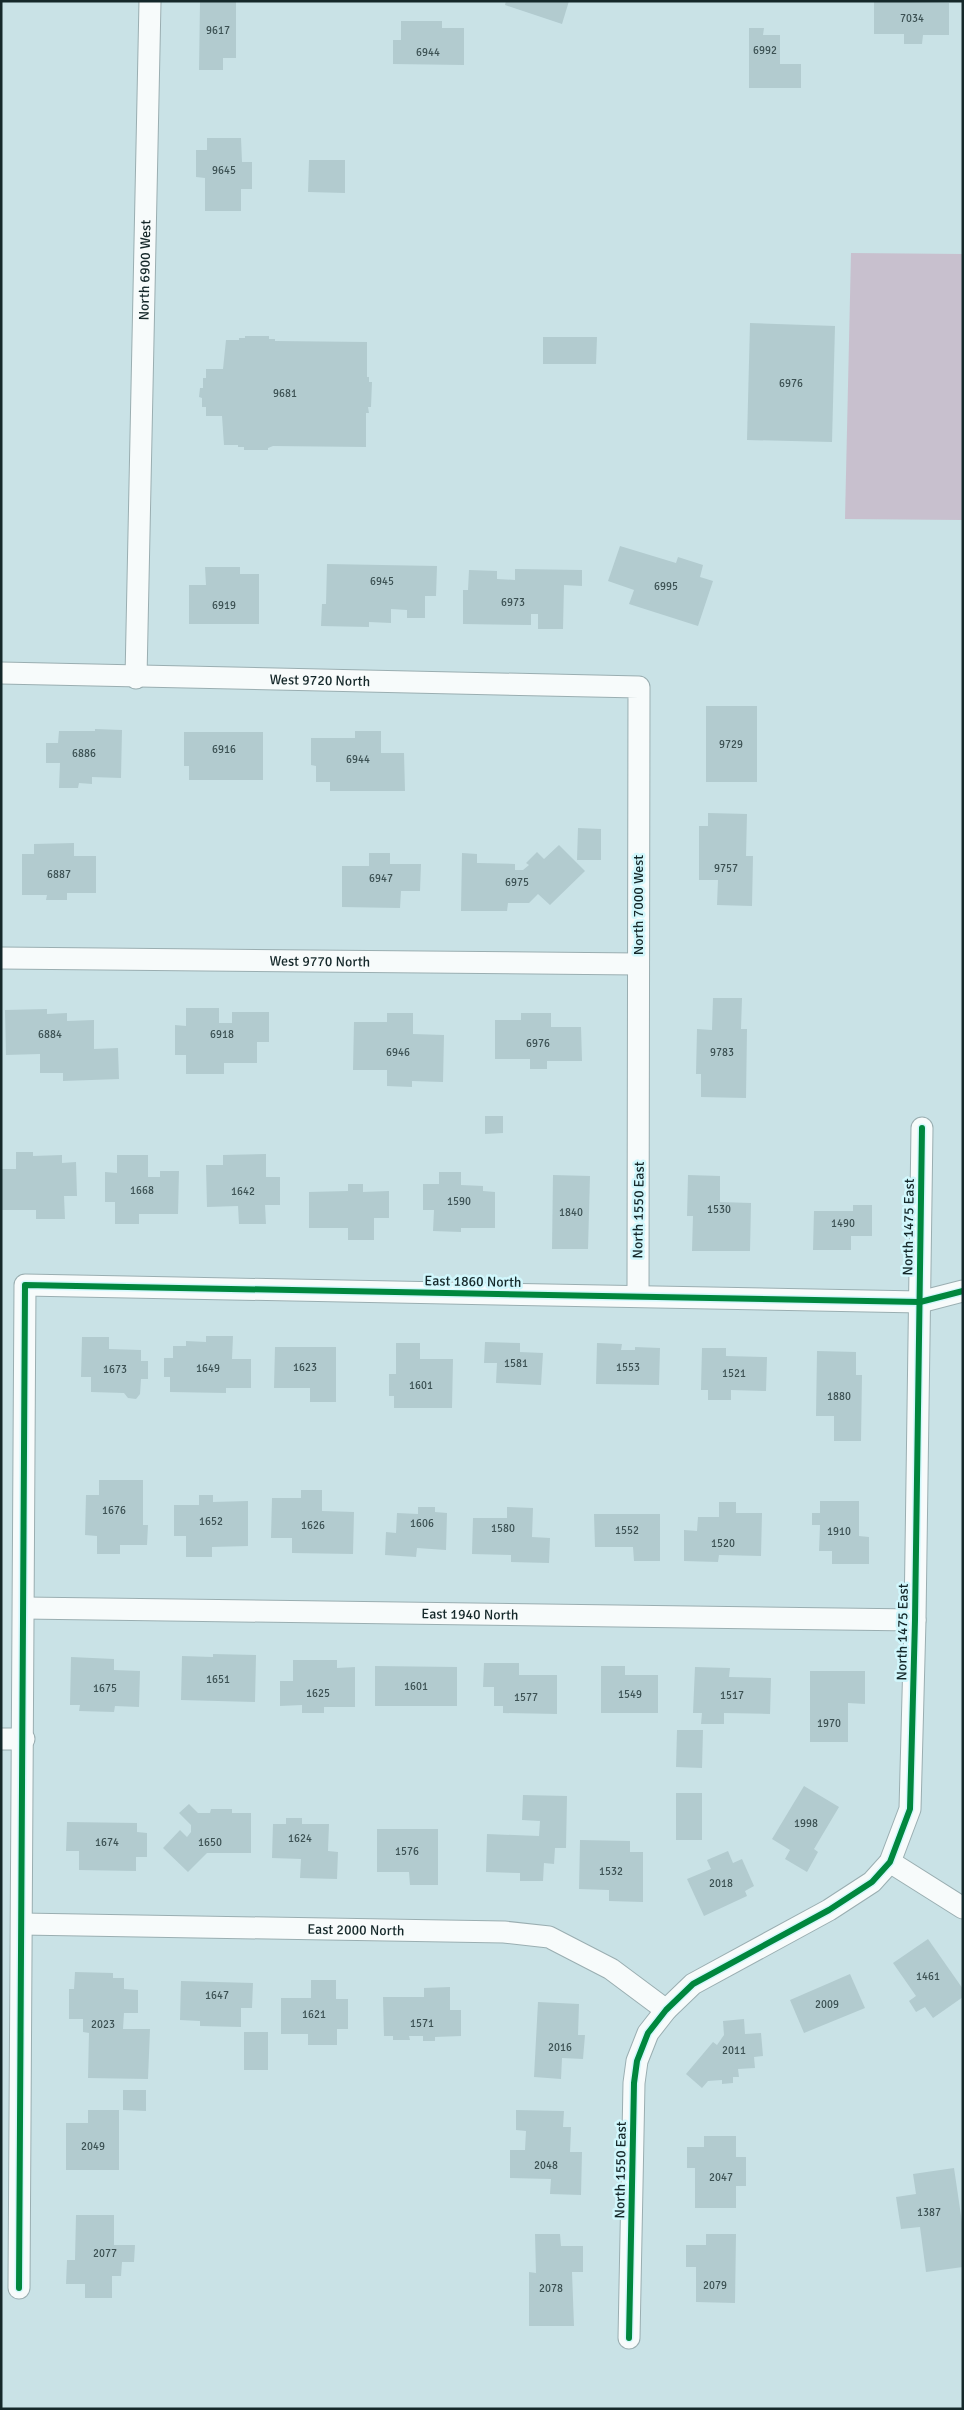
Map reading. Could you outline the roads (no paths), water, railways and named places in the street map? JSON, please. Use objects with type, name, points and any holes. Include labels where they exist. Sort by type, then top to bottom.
[{"type":"street","name":"North 6900 West","points":[[136,678],[150,1]]},
{"type":"street","name":"West 9720 North","points":[[1,673],[136,678],[639,686]]},
{"type":"street","name":"North 7000 West","points":[[639,686],[639,1123]]},
{"type":"street","name":"West 9770 North","points":[[1,958],[638,964]]},
{"type":"street","name":"North 1550 East","points":[[638,1296],[639,1123]]},
{"type":"street","name":"North 1475 East","points":[[666,2010],[692,1984],[829,1910],[872,1882],[890,1862],[910,1808],[916,1620],[922,1128]]},
{"type":"street","name":"East 1860 North","points":[[24,1608],[25,1285],[920,1302],[963,1291]]},
{"type":"street","name":"East 1940 North","points":[[24,1608],[916,1620]]},
{"type":"street","points":[[19,2288],[24,1608]]},
{"type":"street","points":[[1,1740],[24,1739]]},
{"type":"street","points":[[890,1862],[963,1908]]},
{"type":"street","name":"East 2000 North","points":[[22,1924],[504,1932],[549,1937],[611,1969],[666,2010]]},
{"type":"street","name":"North 1550 East","points":[[629,2338],[634,2083],[637,2060],[648,2034],[666,2010]]}]
